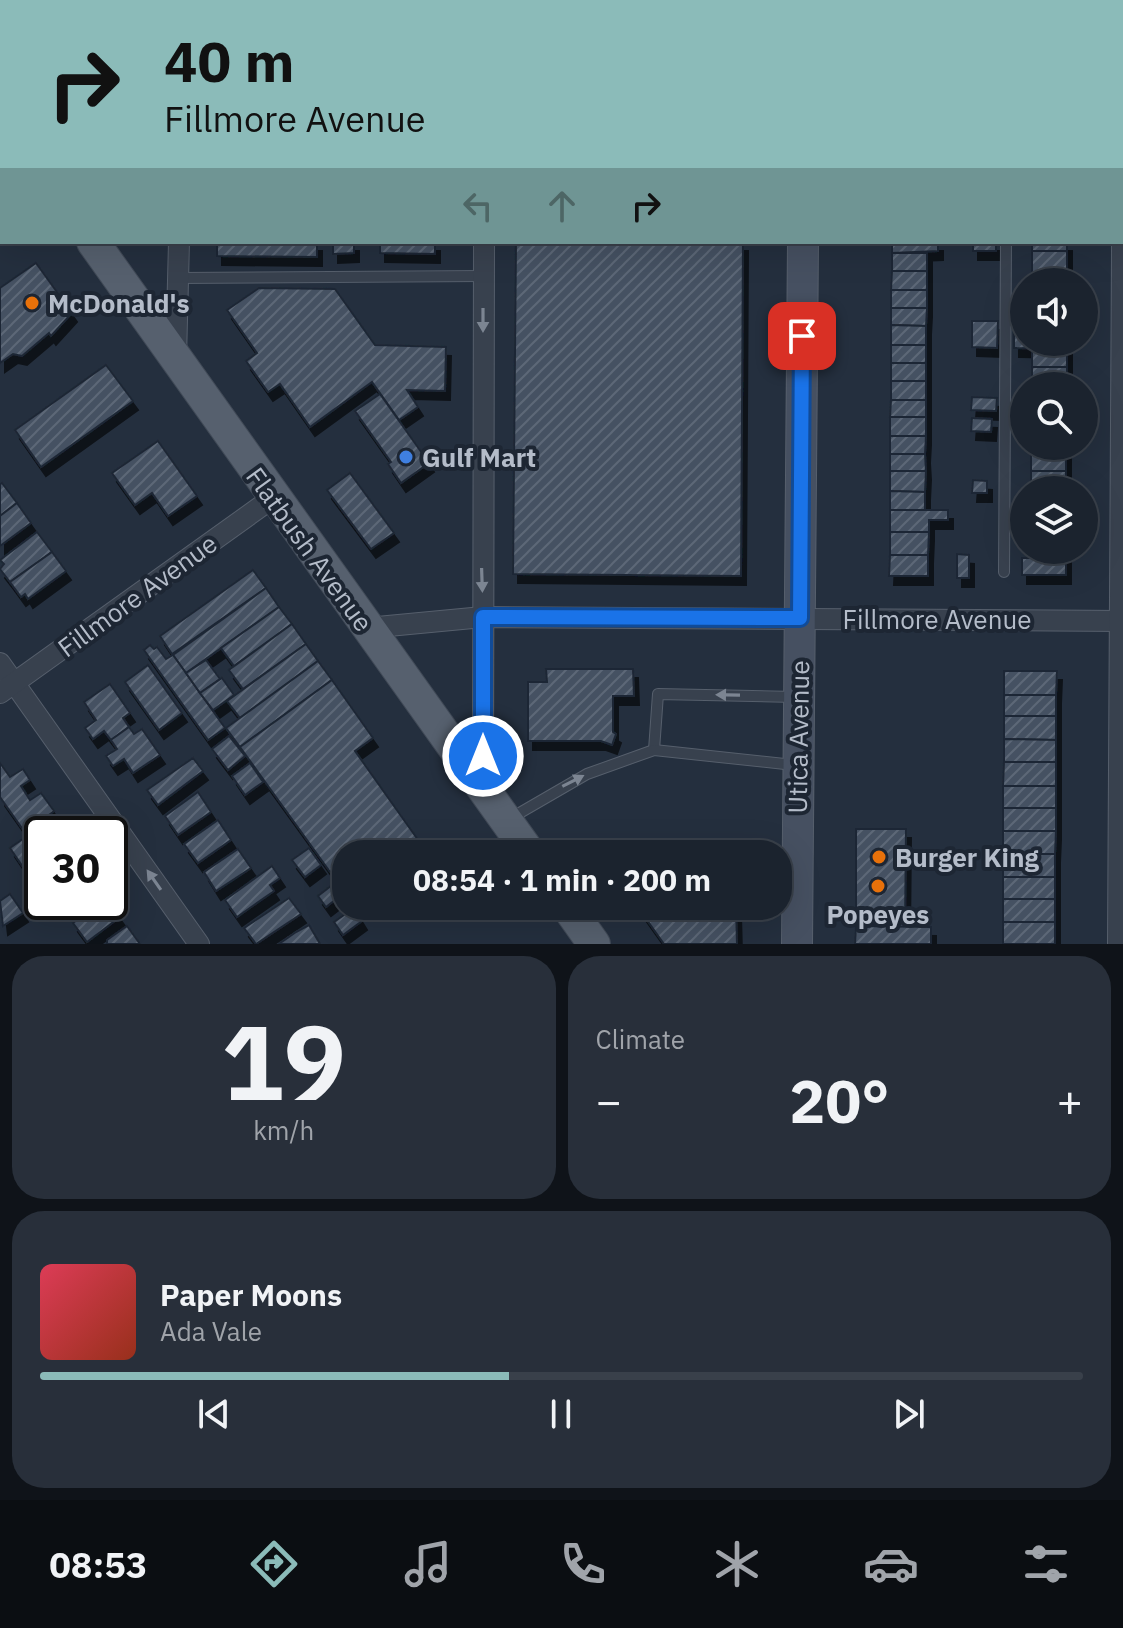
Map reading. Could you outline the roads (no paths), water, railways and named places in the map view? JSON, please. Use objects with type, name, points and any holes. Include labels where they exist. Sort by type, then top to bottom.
[{"type":"main road","name":"Flatbush Avenue","points":[[94,244],[520,840]]},
{"type":"main road","name":"Utica Avenue","points":[[797,944],[803,244]]},
{"type":"main road","points":[[577,920],[594,944]]},
{"type":"street","points":[[176,362],[179,244]]},
{"type":"street","points":[[483,788],[484,244]]},
{"type":"street","points":[[1118,944],[1123,244]]},
{"type":"street","name":"Fillmore Avenue","points":[[7,688],[274,497]]},
{"type":"street","name":"Fillmore Avenue","points":[[367,628],[483,617],[1122,620]]},
{"type":"street","points":[[0,663],[7,688],[199,944]]},
{"type":"lane","points":[[1004,572],[1006,244]]},
{"type":"lane","points":[[178,278],[484,276]]},
{"type":"lane","points":[[654,750],[658,694],[799,697]]},
{"type":"lane","points":[[506,821],[587,774],[654,750],[797,765]]},
{"type":"place","name":"McDonald's","points":[[32,303]]},
{"type":"place","name":"Gulf Mart","points":[[406,457]]},
{"type":"place","name":"Burger King","points":[[879,857]]},
{"type":"place","name":"Popeyes","points":[[878,886]]}]
